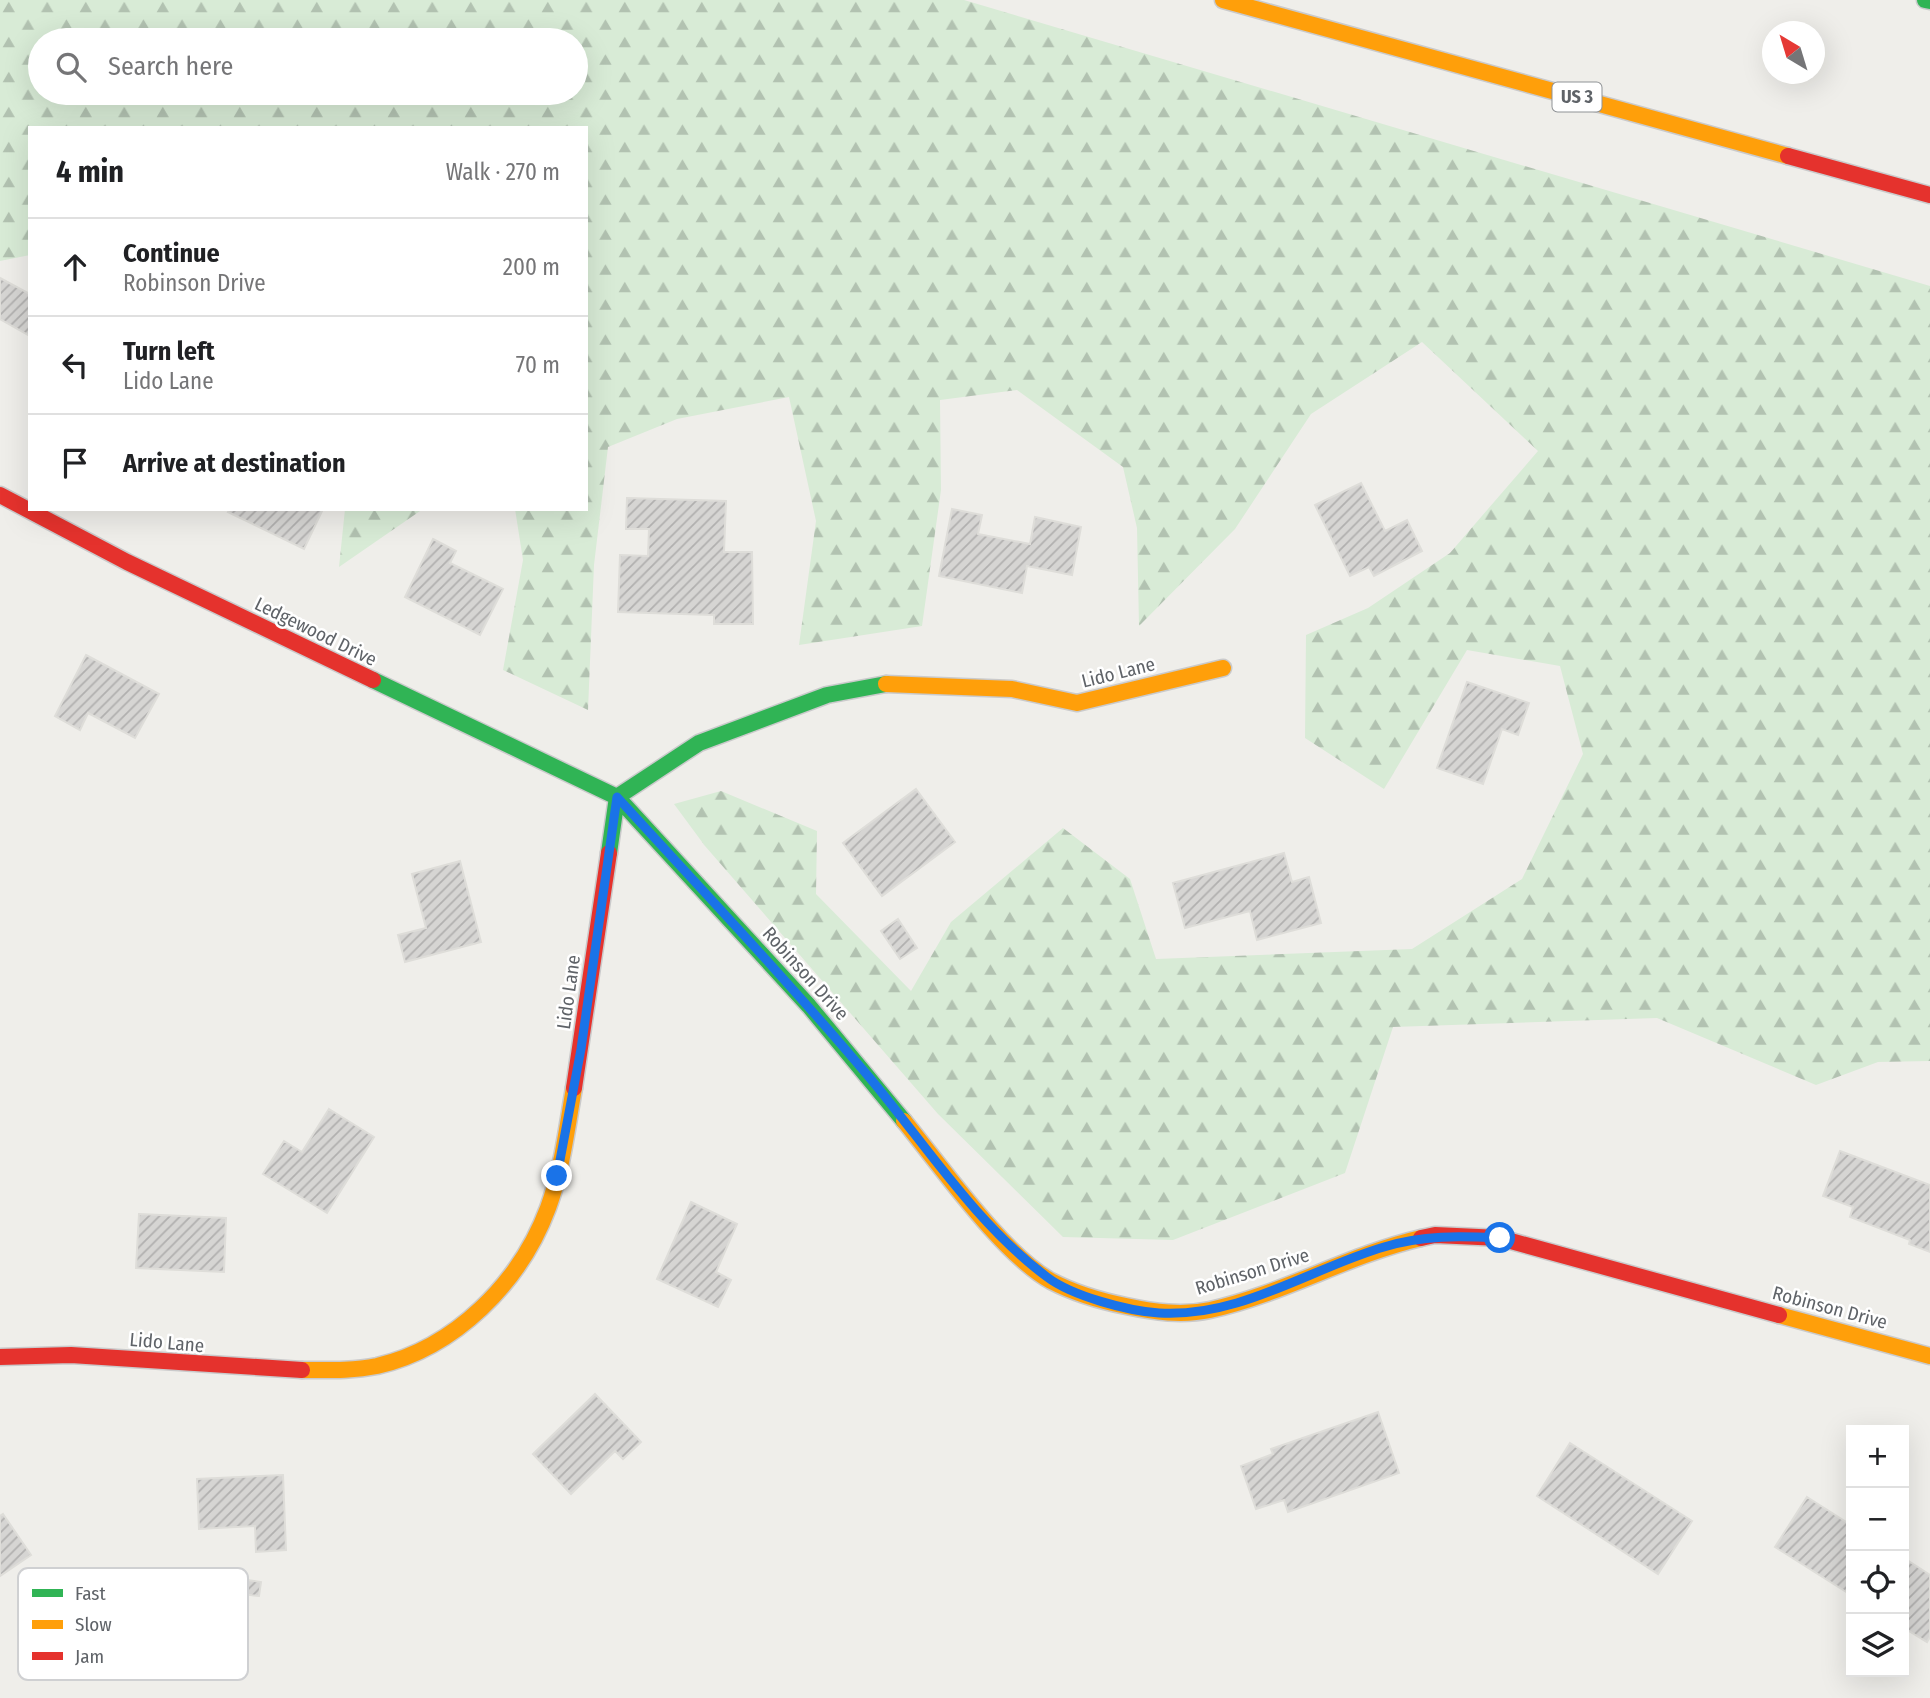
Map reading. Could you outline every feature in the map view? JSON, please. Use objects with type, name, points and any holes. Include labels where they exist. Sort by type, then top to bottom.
[{"type":"main road","name":"US 3","points":[[1223,0],[1930,195]]},
{"type":"main road","points":[[1925,0],[1930,1]]},
{"type":"main road","name":"Ledgewood Drive","points":[[0,495],[28,509]]},
{"type":"main road","name":"Ledgewood Drive","points":[[31,511],[201,598],[617,797]]},
{"type":"main road","name":"Lido Lane","points":[[0,1357],[61,1354],[250,1370],[346,1370],[404,1359],[450,1336],[497,1294],[521,1262],[542,1222],[557,1176],[581,1049],[617,797],[698,743],[827,695],[880,684],[1012,689],[1077,703],[1223,668]]},
{"type":"main road","name":"Robinson Drive","points":[[617,797],[809,1006],[1006,1244],[1051,1280],[1102,1301],[1159,1313],[1209,1310],[1294,1284],[1382,1247],[1435,1235],[1500,1238],[1930,1356]]},
{"type":"green space","points":[[0,0],[964,0],[1930,286],[1930,1061],[1878,1062],[1816,1085],[1657,1018],[1393,1027],[1345,1173],[1173,1240],[1063,1237],[938,1114],[705,846],[674,804],[721,791],[817,831],[816,894],[911,991],[951,922],[1063,828],[1130,879],[1156,959],[1412,949],[1522,879],[1583,754],[1560,666],[1467,650],[1384,789],[1305,738],[1306,635],[1368,608],[1450,553],[1538,451],[1422,342],[1311,414],[1235,529],[1139,626],[1137,528],[1123,467],[1017,390],[940,400],[941,490],[922,626],[799,645],[816,521],[789,397],[677,419],[608,447],[594,565],[588,710],[503,670],[523,560],[515,511],[588,511],[588,126],[28,126],[28,255],[0,261]]},
{"type":"green space","points":[[345,511],[420,511],[339,567]]},
{"type":"building","points":[[0,278],[28,293],[28,335],[0,319]]},
{"type":"building","points":[[1361,483],[1385,531],[1407,520],[1422,551],[1374,576],[1369,567],[1350,576],[1315,505]]},
{"type":"building","points":[[627,498],[726,501],[724,552],[752,552],[753,624],[714,624],[714,615],[618,612],[620,555],[648,556],[649,529],[626,529]]},
{"type":"building","points":[[952,509],[982,515],[978,534],[1030,544],[1035,517],[1081,527],[1072,575],[1027,566],[1022,593],[939,576]]},
{"type":"building","points":[[229,511],[322,511],[304,549]]},
{"type":"building","points":[[433,539],[456,551],[450,563],[503,589],[480,635],[405,597]]},
{"type":"building","points":[[86,655],[159,694],[135,738],[88,713],[80,730],[55,716]]},
{"type":"building","points":[[1467,682],[1529,703],[1518,735],[1502,729],[1483,784],[1437,768]]},
{"type":"building","points":[[916,789],[955,842],[882,896],[843,843]]},
{"type":"building","points":[[1284,853],[1292,882],[1309,877],[1321,923],[1257,940],[1250,911],[1185,928],[1173,883]]},
{"type":"building","points":[[460,861],[481,942],[405,962],[398,935],[426,928],[412,874]]},
{"type":"building","points":[[898,919],[917,948],[900,959],[881,931]]},
{"type":"building","points":[[329,1109],[374,1137],[327,1213],[263,1174],[284,1141],[302,1152]]},
{"type":"building","points":[[1840,1151],[1930,1185],[1930,1252],[1909,1244],[1910,1240],[1850,1217],[1853,1207],[1823,1196]]},
{"type":"building","points":[[691,1202],[737,1224],[716,1272],[731,1280],[718,1307],[657,1279]]},
{"type":"building","points":[[139,1214],[226,1218],[224,1272],[136,1268]]},
{"type":"building","points":[[595,1394],[641,1442],[623,1459],[615,1451],[571,1494],[533,1454]]},
{"type":"building","points":[[1378,1412],[1399,1473],[1288,1512],[1284,1500],[1256,1509],[1241,1466],[1273,1454],[1271,1449]]},
{"type":"building","points":[[1570,1443],[1692,1521],[1658,1574],[1537,1496]]},
{"type":"building","points":[[283,1475],[286,1550],[256,1552],[255,1526],[199,1529],[197,1479]]},
{"type":"building","points":[[1807,1497],[1846,1522],[1846,1592],[1775,1547]]},
{"type":"building","points":[[3,1514],[31,1555],[0,1576],[0,1516]]},
{"type":"building","points":[[1909,1561],[1930,1575],[1930,1637],[1927,1642],[1909,1631]]},
{"type":"building","points":[[248,1580],[261,1582],[259,1596],[248,1595]]},
{"type":"traffic: fast","points":[[1925,0],[1930,1]]},
{"type":"traffic: fast","points":[[373,680],[617,797],[809,1006],[904,1121]]},
{"type":"traffic: fast","points":[[609,853],[617,797],[699,743],[827,695],[886,684]]},
{"type":"traffic: slow","points":[[1223,0],[1788,156]]},
{"type":"traffic: slow","points":[[886,684],[1012,689],[1077,703],[1223,668]]},
{"type":"traffic: slow","points":[[302,1370],[368,1368],[406,1357],[458,1328],[481,1308],[520,1262],[536,1236],[548,1208],[561,1164],[574,1088]]},
{"type":"traffic: slow","points":[[904,1121],[973,1208],[1032,1268],[1069,1289],[1117,1304],[1168,1312],[1210,1310],[1421,1238]]},
{"type":"traffic: slow","points":[[1779,1315],[1930,1356]]},
{"type":"traffic: jam","points":[[1788,156],[1930,195]]},
{"type":"traffic: jam","points":[[0,495],[28,510]]},
{"type":"traffic: jam","points":[[30,511],[127,562],[373,680]]},
{"type":"traffic: jam","points":[[574,1088],[609,853]]},
{"type":"traffic: jam","points":[[1421,1238],[1435,1235],[1500,1238],[1779,1315]]},
{"type":"traffic: jam","points":[[0,1357],[71,1355],[302,1370]]},
{"type":"route","points":[[557,1176],[581,1049],[617,797],[809,1006],[1006,1244],[1051,1280],[1102,1301],[1159,1313],[1209,1310],[1294,1284],[1382,1247],[1435,1235],[1500,1238]]}]
